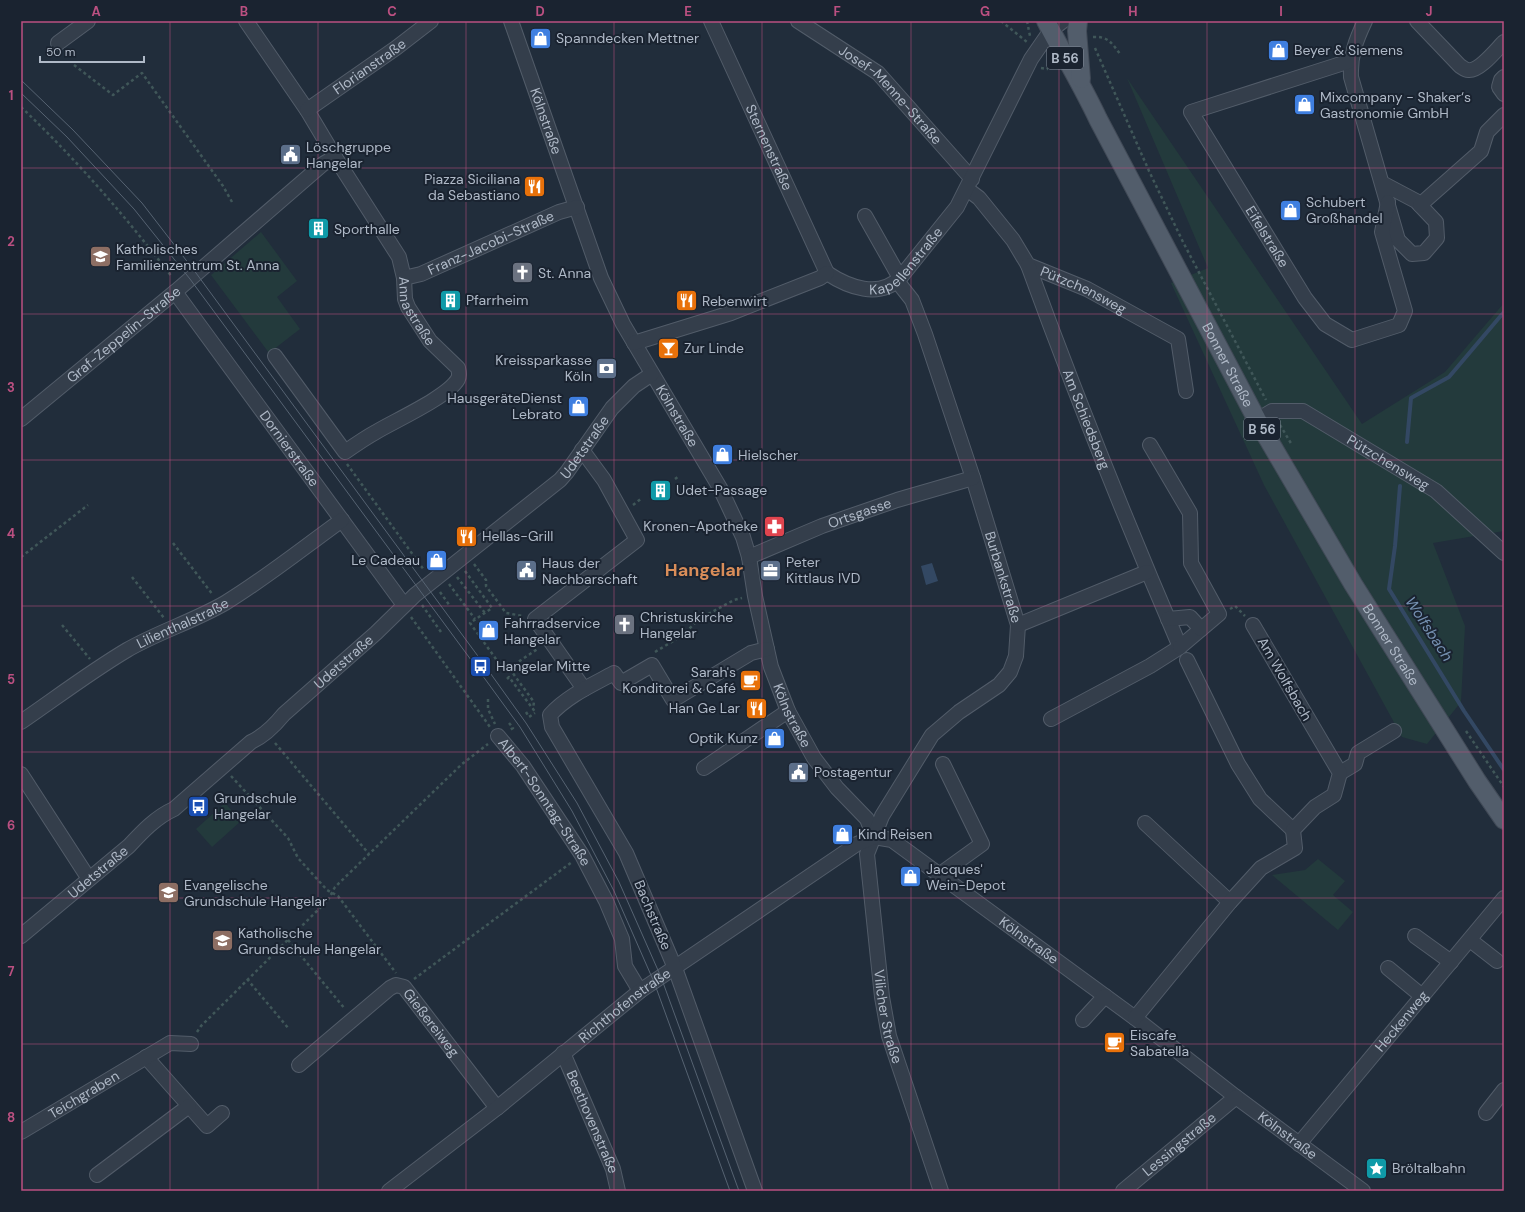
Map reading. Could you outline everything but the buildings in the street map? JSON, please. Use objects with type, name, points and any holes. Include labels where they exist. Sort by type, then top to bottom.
[{"type":"main road","points":[[1078,21],[1076,31],[1081,84]]},
{"type":"main road","name":"Bonner Straße","points":[[1053,23],[1081,84],[1116,154],[1257,420],[1352,584],[1504,820]]},
{"type":"street","points":[[58,43],[88,21]]},
{"type":"street","name":"Annastraße","points":[[246,21],[307,110],[335,157],[400,257],[404,278],[405,299],[408,307],[430,341],[458,368],[460,373],[458,379],[449,389],[419,408],[375,432],[345,457]]},
{"type":"street","name":"Florianstraße","points":[[307,110],[396,48],[431,21]]},
{"type":"street","name":"Kölnstraße","points":[[511,21],[577,207],[590,251],[613,305],[720,488],[742,537],[749,557],[773,673],[788,711],[814,758],[837,788],[867,819],[874,837],[892,840],[1135,1018],[1236,1097],[1362,1191]]},
{"type":"street","name":"Sternenstraße","points":[[711,21],[827,273]]},
{"type":"street","name":"Josef-Menne-Straße","points":[[798,21],[878,73],[969,184]]},
{"type":"street","name":"Eifelstraße","points":[[1365,21],[1356,41],[1350,61],[1351,76],[1398,240],[1412,254],[1424,253],[1437,238],[1436,222],[1416,201],[1382,183]]},
{"type":"street","points":[[1417,21],[1460,66],[1467,70],[1475,70],[1504,42]]},
{"type":"street","name":"Kapellenstraße","points":[[827,273],[838,281],[862,289],[881,288],[899,280],[957,207],[1023,74],[1053,23]]},
{"type":"street","name":"Eifelstraße","points":[[1350,61],[1191,112],[1305,298],[1325,324],[1352,340],[1398,325],[1405,312],[1382,232],[1388,202]]},
{"type":"street","points":[[1504,77],[1501,80],[1499,87],[1504,94]]},
{"type":"street","points":[[1420,205],[1481,151],[1487,132],[1504,115]]},
{"type":"street","name":"Graf-Zeppelin-Straße","points":[[21,419],[178,290],[323,164],[335,157]]},
{"type":"street","name":"Pützchensweg","points":[[969,184],[1013,240],[1028,265],[1087,289],[1178,339],[1186,390]]},
{"type":"street","name":"Franz-Jacobi-Straße","points":[[404,278],[421,274],[559,212],[577,207]]},
{"type":"street","name":"Burbankstraße","points":[[865,216],[899,280],[916,308],[973,478],[1018,625],[1016,656],[1010,672],[999,685],[959,712],[932,736],[882,816],[874,837]]},
{"type":"street","name":"Am Schiedsberg","points":[[1028,265],[1059,350],[1147,572],[1180,647]]},
{"type":"street","points":[[634,343],[731,313],[820,278],[827,273]]},
{"type":"street","name":"Dornierstraße","points":[[178,290],[404,605]]},
{"type":"street","points":[[275,356],[345,457]]},
{"type":"street","name":"Udetstraße","points":[[21,936],[129,846],[137,837],[164,814],[174,809],[222,766],[251,742],[266,732],[284,714],[376,633],[404,605],[445,570],[560,480],[612,408],[634,386],[652,374]]},
{"type":"street","name":"Pützchensweg","points":[[1257,420],[1272,411],[1304,411],[1436,491],[1504,553]]},
{"type":"street","points":[[1051,719],[1150,666],[1180,647],[1219,614],[1191,563],[1190,513],[1150,445]]},
{"type":"street","points":[[582,450],[604,480],[638,540],[535,618],[584,689],[614,673],[621,683],[652,665],[673,700],[751,653],[767,649]]},
{"type":"street","name":"Ortsgasse","points":[[749,557],[822,526],[897,500],[973,478]]},
{"type":"street","name":"Lilienthalstraße","points":[[21,722],[127,650],[221,605],[254,585],[342,520]]},
{"type":"street","points":[[1018,625],[1147,572]]},
{"type":"street","points":[[1168,619],[1190,617],[1201,629]]},
{"type":"street","name":"Am Wolfsbach","points":[[1253,625],[1340,773]]},
{"type":"street","points":[[1135,1018],[1230,902],[1261,868],[1295,848],[1293,830],[1260,799],[1238,764],[1187,660]]},
{"type":"street","name":"Bachstraße","points":[[584,689],[558,706],[550,715],[552,726],[626,853],[675,968],[755,1191]]},
{"type":"street","points":[[704,768],[788,711]]},
{"type":"street","points":[[1293,830],[1315,807],[1334,795],[1340,773],[1355,764],[1358,752],[1394,731]]},
{"type":"street","name":"Albert-Sonntag-Straße","points":[[498,736],[523,766],[582,855],[609,907],[622,939],[625,966],[640,991]]},
{"type":"street","points":[[939,875],[982,844],[943,764]]},
{"type":"street","points":[[21,774],[89,879]]},
{"type":"street","points":[[1146,823],[1230,902]]},
{"type":"street","name":"Richthofenstraße","points":[[389,1191],[497,1108],[640,991],[858,844],[874,837]]},
{"type":"street","name":"Vilicher Straße","points":[[874,837],[867,854],[882,997],[889,1036],[941,1191]]},
{"type":"street","name":"Heckenweg","points":[[1299,1144],[1504,898]]},
{"type":"street","points":[[1415,936],[1451,962]]},
{"type":"street","points":[[1470,940],[1497,961]]},
{"type":"street","points":[[1388,968],[1422,996]]},
{"type":"street","name":"Gießereiweg","points":[[299,1065],[390,988],[400,986],[497,1108]]},
{"type":"street","points":[[1083,1020],[1105,996]]},
{"type":"street","name":"Teichgraben","points":[[21,1132],[170,1043],[191,1044]]},
{"type":"street","name":"Beethovenstraße","points":[[564,1053],[613,1169],[618,1191]]},
{"type":"street","points":[[146,1057],[206,1126],[222,1113]]},
{"type":"street","points":[[1486,1113],[1504,1090]]},
{"type":"street","name":"Lessingstraße","points":[[1123,1191],[1236,1097]]},
{"type":"street","points":[[97,1175],[189,1106]]},
{"type":"path","points":[[1001,21],[1036,51]]},
{"type":"path","points":[[1091,38],[1101,37],[1108,39],[1121,55]]},
{"type":"path","points":[[74,65],[113,95],[142,73],[232,202]]},
{"type":"path","points":[[21,107],[52,136],[147,243],[178,290]]},
{"type":"path","points":[[345,457],[485,613]]},
{"type":"path","points":[[675,479],[679,476]]},
{"type":"path","points":[[21,557],[88,505]]},
{"type":"path","points":[[173,543],[221,605]]},
{"type":"path","points":[[472,560],[486,580],[486,586],[506,613],[535,618]]},
{"type":"path","points":[[445,570],[492,608],[470,623],[477,636],[501,666],[506,663],[534,702],[533,709],[535,713],[529,717],[526,712]]},
{"type":"path","points":[[445,570],[475,619]]},
{"type":"path","points":[[132,577],[173,629]]},
{"type":"path","points":[[442,595],[450,606]]},
{"type":"path","points":[[651,654],[683,635],[706,614],[734,600],[756,596]]},
{"type":"path","points":[[404,605],[498,736]]},
{"type":"path","name":"Am Wolfsbach","points":[[1219,614],[1236,606],[1253,625]]},
{"type":"path","points":[[424,607],[441,632]]},
{"type":"path","points":[[62,625],[98,669]]},
{"type":"path","points":[[509,668],[550,640]]},
{"type":"path","points":[[507,679],[509,677],[533,709]]},
{"type":"path","points":[[488,699],[488,709],[497,727],[498,736]]},
{"type":"path","points":[[509,723],[513,728]]},
{"type":"path","points":[[266,732],[369,854]]},
{"type":"path","name":"Albert-Sonntag-Straße","points":[[191,1044],[201,1026],[328,900],[335,887],[462,764],[498,736]]},
{"type":"path","points":[[222,766],[288,838],[298,858],[327,890],[338,896],[396,971],[400,986],[582,855]]},
{"type":"path","points":[[288,940],[353,1019]]},
{"type":"path","points":[[247,980],[289,1029]]},
{"type":"green space","points":[[1127,78],[1362,424],[1445,372],[1504,303],[1504,531],[1433,543],[1465,626],[1461,702],[1427,744],[1402,737],[1264,485],[1171,283],[1208,268]]},
{"type":"green space","points":[[261,232],[297,281],[277,297],[300,329],[269,353],[211,275]]},
{"type":"green space","points":[[225,803],[241,821],[212,847],[196,829]]},
{"type":"green space","points":[[1318,859],[1345,881],[1333,895],[1353,912],[1338,930],[1272,875],[1305,870]]},
{"type":"water","points":[[932,563],[938,581],[926,585],[921,566]]},
{"type":"waterway","name":"Wolfsbach","points":[[1407,442],[1411,398],[1449,377],[1504,312]]},
{"type":"waterway","name":"Wolfsbach","points":[[1400,486],[1395,546],[1389,589],[1464,711],[1504,770]]},
{"type":"tram line","points":[[21,80],[73,130],[142,203],[196,273],[526,723],[577,803],[619,882],[661,977],[739,1191]]},
{"type":"tram line","points":[[21,93],[67,137],[134,209],[190,279],[520,727],[572,811],[614,891],[654,982],[730,1191]]},
{"type":"place","name":"Spanndecken Mettner","points":[[541,38]]},
{"type":"place","name":"Beyer & Siemens","points":[[1278,50]]},
{"type":"place","name":"Mixcompany - Shaker‘s Gastronomie GmbH","points":[[1305,105]]},
{"type":"place","name":"Löschgruppe Hangelar","points":[[290,155]]},
{"type":"place","name":"Piazza Siciliana da Sebastiano","points":[[535,187]]},
{"type":"place","name":"Schubert Großhandel","points":[[1291,210]]},
{"type":"place","name":"Sporthalle","points":[[319,229]]},
{"type":"place","name":"Katholisches Familienzentrum St. Anna","points":[[100,257]]},
{"type":"place","name":"St. Anna","points":[[523,273]]},
{"type":"place","name":"Pfarrheim","points":[[451,300]]},
{"type":"place","name":"Rebenwirt","points":[[686,301]]},
{"type":"place","name":"Zur Linde","points":[[668,348]]},
{"type":"place","name":"Kreissparkasse Köln","points":[[607,368]]},
{"type":"place","name":"HausgeräteDienst Lebrato","points":[[578,406]]},
{"type":"place","name":"Hielscher","points":[[722,455]]},
{"type":"place","name":"Udet-Passage","points":[[660,490]]},
{"type":"place","name":"Kronen-Apotheke","points":[[774,526]]},
{"type":"place","name":"Hellas-Grill","points":[[466,536]]},
{"type":"place","name":"Le Cadeau","points":[[436,560]]},
{"type":"place","name":"Peter Kittlaus IVD","points":[[770,570]]},
{"type":"place","name":"Haus der Nachbarschaft","points":[[526,571]]},
{"type":"place","name":"Christuskirche Hangelar","points":[[624,625]]},
{"type":"place","name":"Fahrradservice Hangelar","points":[[488,631]]},
{"type":"place","name":"Hangelar Mitte","points":[[480,666]]},
{"type":"place","name":"Sarah's Konditorei & Café","points":[[751,680]]},
{"type":"place","name":"Han Ge Lar","points":[[756,708]]},
{"type":"place","name":"Optik Kunz","points":[[774,738]]},
{"type":"place","name":"Postagentur","points":[[799,772]]},
{"type":"place","name":"Grundschule Hangelar","points":[[198,806]]},
{"type":"place","name":"Kind Reisen","points":[[842,834]]},
{"type":"place","name":"Jacques' Wein-Depot","points":[[910,877]]},
{"type":"place","name":"Evangelische Grundschule Hangelar","points":[[169,893]]},
{"type":"place","name":"Katholische Grundschule Hangelar","points":[[223,941]]},
{"type":"place","name":"Eiscafe Sabatella","points":[[1114,1043]]},
{"type":"place","name":"Bröltalbahn","points":[[1377,1168]]},
{"type":"district","name":"Hangelar","points":[[704,570]]}]
